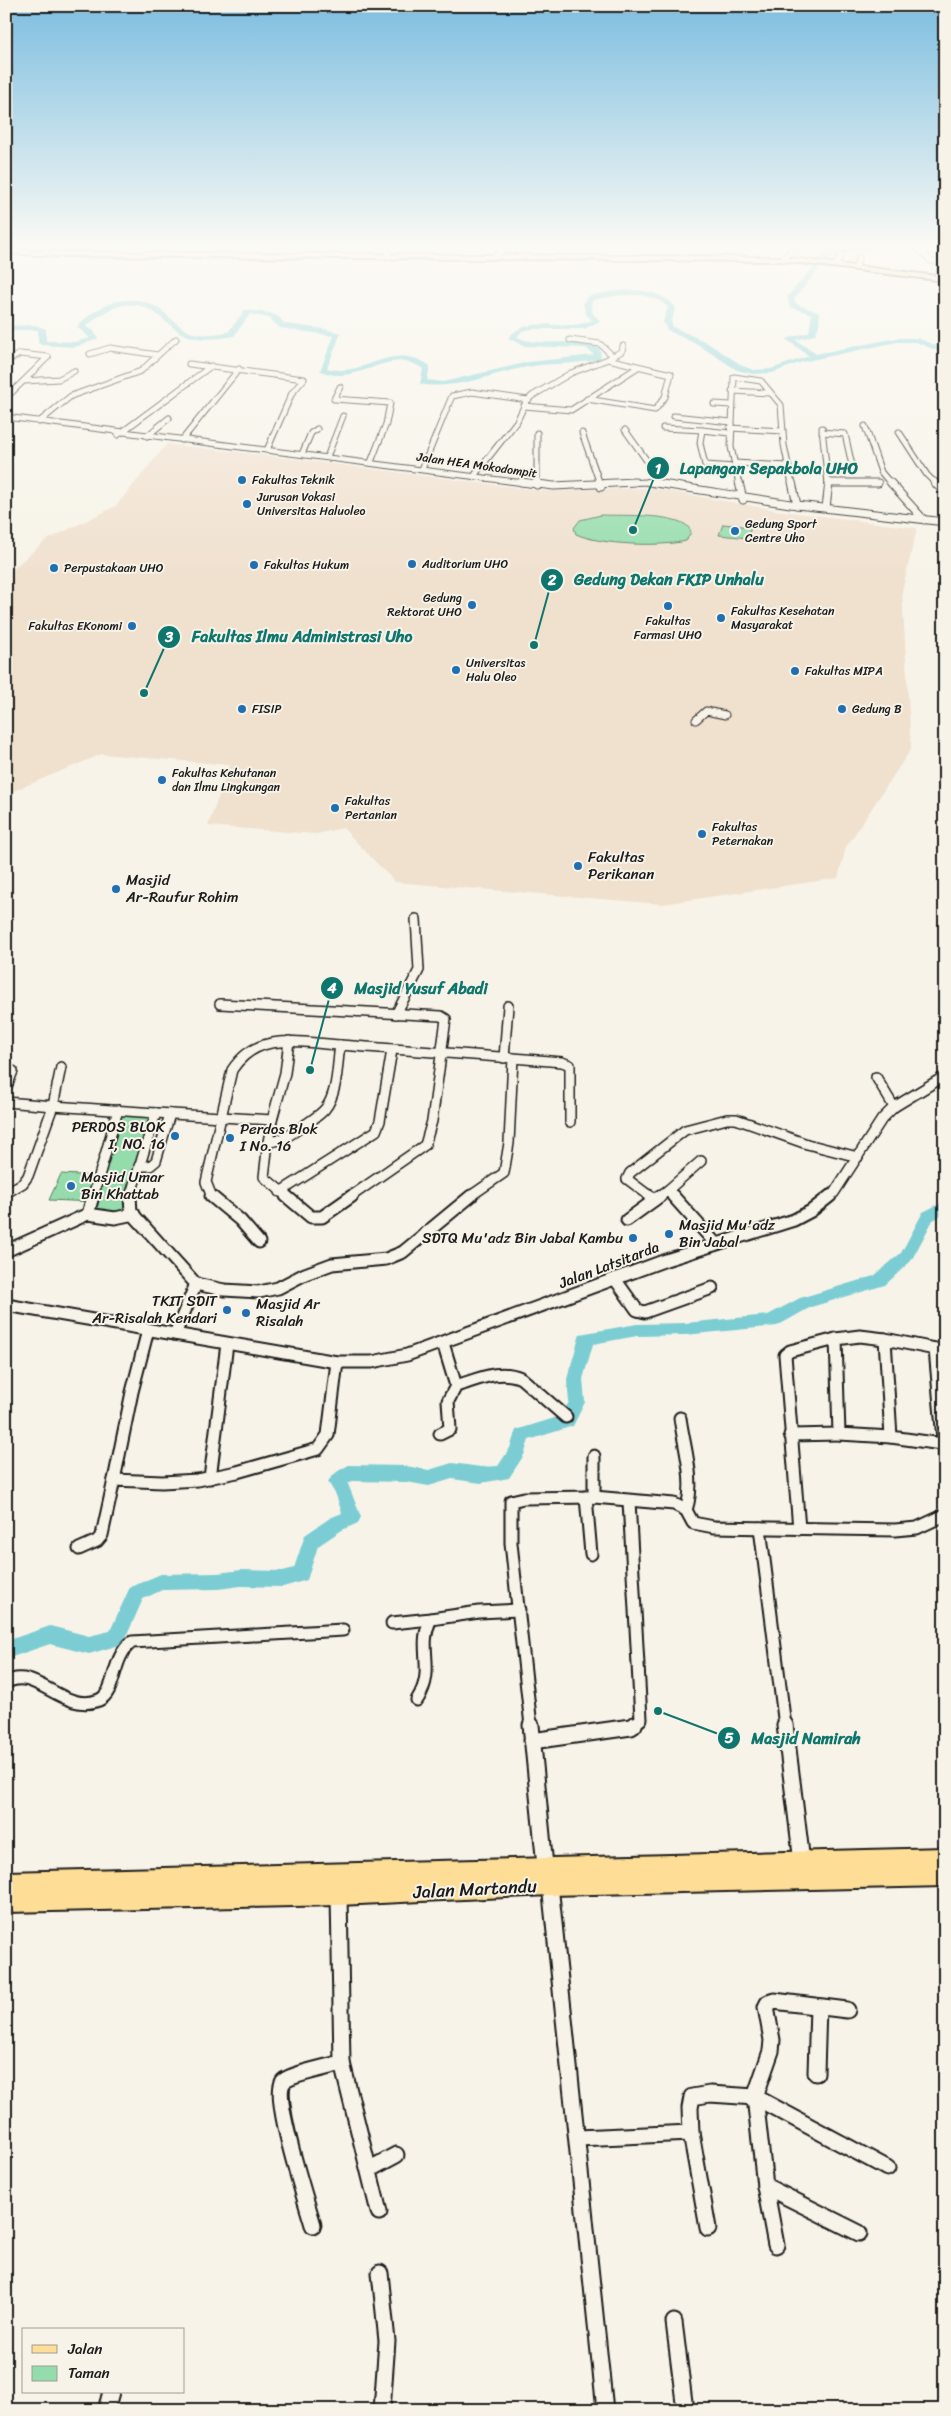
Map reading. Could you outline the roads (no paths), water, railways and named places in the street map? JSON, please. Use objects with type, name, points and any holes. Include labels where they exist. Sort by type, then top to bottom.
[{"type":"highway","name":"Jalan Martandu","points":[[548,1876],[918,1868],[945,1858]]},
{"type":"highway","name":"Jalan Martandu","points":[[6,1882],[437,1881],[802,1862],[918,1868],[945,1876]]},
{"type":"highway","name":"Jalan Martandu","points":[[6,1902],[339,1895],[437,1881]]},
{"type":"street","points":[[6,398],[26,381],[46,359]]},
{"type":"street","points":[[39,422],[71,396],[141,371],[154,359]]},
{"type":"street","points":[[474,476],[517,421],[528,400],[555,381],[606,359]]},
{"type":"street","points":[[587,399],[619,406],[657,410],[665,397],[672,375],[615,359]]},
{"type":"street","points":[[189,364],[304,379],[292,393],[268,450]]},
{"type":"street","points":[[119,434],[212,366]]},
{"type":"street","points":[[524,406],[571,410],[638,366]]},
{"type":"street","points":[[182,440],[239,370]]},
{"type":"street","points":[[26,381],[55,379],[71,375],[74,371]]},
{"type":"street","points":[[742,498],[730,427],[734,377],[761,382],[781,405],[782,431],[797,505]]},
{"type":"street","points":[[340,387],[335,399],[390,404],[386,424],[370,462]]},
{"type":"street","points":[[732,391],[770,393]]},
{"type":"street","points":[[422,469],[452,396],[472,392],[528,400]]},
{"type":"street","points":[[714,404],[731,405]]},
{"type":"street","points":[[327,457],[343,416]]},
{"type":"street","points":[[674,416],[730,427],[782,431]]},
{"type":"street","points":[[147,436],[169,418]]},
{"type":"street","name":"Jalan HEA Mokodompit","points":[[6,419],[550,488],[657,483],[742,498],[945,523]]},
{"type":"street","name":"Jalan HEA Mokodompit","points":[[19,421],[370,462],[387,466],[474,476],[486,480],[537,485],[654,486],[945,523]]},
{"type":"street","points":[[865,426],[881,472],[924,520]]},
{"type":"street","points":[[663,428],[702,430],[730,427]]},
{"type":"street","points":[[302,454],[311,434],[316,429]]},
{"type":"street","points":[[625,430],[647,461],[657,483]]},
{"type":"street","points":[[702,430],[700,448],[705,466],[788,466]]},
{"type":"street","points":[[826,508],[830,483],[828,471],[822,430],[845,434],[850,451],[852,470],[828,471]]},
{"type":"street","points":[[537,432],[537,485]]},
{"type":"street","points":[[899,432],[928,475],[945,493]]},
{"type":"street","points":[[582,433],[600,485]]},
{"type":"street","points":[[830,483],[878,483]]},
{"type":"street","points":[[696,720],[706,711],[725,715]]},
{"type":"street","points":[[396,1014],[419,970],[416,919]]},
{"type":"street","points":[[220,1004],[444,1017],[433,1112],[425,1145],[319,1219],[311,1217],[263,1176],[272,1120],[285,1073],[288,1041]]},
{"type":"street","points":[[156,1112],[129,1201],[134,1214],[196,1284],[224,1290],[259,1292],[278,1288],[305,1274],[332,1264],[386,1259],[403,1252],[467,1199],[504,1173],[510,1143],[508,1006]]},
{"type":"street","points":[[259,1242],[237,1217],[213,1199],[206,1189],[206,1182],[234,1066],[263,1043],[288,1041],[562,1062],[570,1065],[570,1122]]},
{"type":"street","points":[[268,1142],[282,1140],[293,1134],[317,1117],[328,1105],[332,1094],[340,1045]]},
{"type":"street","points":[[280,1192],[376,1131],[380,1121],[392,1050]]},
{"type":"street","points":[[6,1193],[23,1183],[28,1176],[54,1106],[61,1067]]},
{"type":"street","points":[[6,1089],[13,1071]]},
{"type":"street","name":"Jalan Latsitarda","points":[[6,1305],[338,1362],[380,1361],[443,1343],[666,1260],[784,1223],[811,1211],[834,1193],[882,1119],[894,1107],[945,1076]]},
{"type":"street","points":[[876,1077],[894,1107]]},
{"type":"street","points":[[6,1102],[220,1118],[272,1120]]},
{"type":"street","points":[[88,1214],[118,1110]]},
{"type":"street","points":[[139,1166],[150,1166],[156,1161],[170,1114]]},
{"type":"street","points":[[654,1200],[627,1179],[630,1173],[685,1130],[727,1118],[736,1119],[807,1144],[858,1157]]},
{"type":"street","points":[[627,1220],[668,1190],[701,1161]]},
{"type":"street","points":[[668,1190],[716,1244]]},
{"type":"street","points":[[6,1251],[88,1214],[115,1218],[134,1214]]},
{"type":"street","points":[[615,1279],[637,1310],[645,1312],[712,1288]]},
{"type":"street","points":[[175,1334],[196,1284]]},
{"type":"street","points":[[79,1549],[97,1541],[102,1535],[132,1392],[148,1330]]},
{"type":"street","points":[[799,1529],[790,1436],[785,1355],[790,1351],[836,1339],[860,1336],[885,1338],[940,1350],[942,1444],[945,1462]]},
{"type":"street","points":[[885,1338],[891,1437]]},
{"type":"street","points":[[836,1339],[839,1434]]},
{"type":"street","points":[[443,1343],[456,1386]]},
{"type":"street","points":[[210,1478],[227,1344]]},
{"type":"street","points":[[114,1480],[148,1482],[210,1478],[257,1468],[318,1449],[325,1442],[338,1362]]},
{"type":"street","points":[[440,1434],[450,1429],[447,1401],[451,1391],[456,1386],[509,1372],[521,1378],[566,1417]]},
{"type":"street","points":[[680,1418],[690,1480],[690,1504],[686,1510]]},
{"type":"street","points":[[790,1436],[839,1434],[891,1437],[942,1444]]},
{"type":"street","points":[[591,1554],[590,1497],[594,1456]]},
{"type":"street","points":[[605,2410],[578,2138],[511,1544],[509,1506],[511,1501],[524,1498],[590,1497],[674,1504],[686,1510],[693,1522],[700,1525],[799,1529],[917,1528],[945,1515]]},
{"type":"street","points":[[532,1741],[631,1727],[641,1719],[629,1501]]},
{"type":"street","points":[[760,1528],[802,1862]]},
{"type":"street","points":[[392,1623],[519,1610]]},
{"type":"street","points":[[417,1700],[426,1685],[425,1636],[427,1624],[431,1619]]},
{"type":"street","points":[[6,1683],[10,1680],[25,1677],[62,1696],[76,1701],[92,1702],[100,1700],[105,1695],[110,1686],[120,1652],[125,1645],[132,1642],[342,1630]]},
{"type":"street","points":[[339,1895],[342,2063],[380,2212]]},
{"type":"street","points":[[776,2246],[765,2186],[755,2097],[771,2051],[767,2005],[774,2001],[847,2010]]},
{"type":"street","points":[[816,2073],[818,2007]]},
{"type":"street","points":[[314,2225],[282,2108],[281,2086],[283,2081],[288,2078],[342,2063]]},
{"type":"street","points":[[708,2228],[691,2133],[690,2108],[692,2097],[710,2094],[755,2097],[887,2168]]},
{"type":"street","points":[[578,2138],[691,2133]]},
{"type":"street","points":[[370,2169],[396,2155]]},
{"type":"street","points":[[765,2186],[859,2233]]},
{"type":"street","points":[[380,2273],[387,2342],[382,2410]]},
{"type":"street","points":[[674,2322],[685,2410]]},
{"type":"street","points":[[106,2410],[110,2394]]},
{"type":"waterway","points":[[328,359],[323,369],[335,373],[348,372],[399,359]]},
{"type":"waterway","points":[[408,359],[416,360],[427,368],[423,382],[443,384],[529,364],[590,359]]},
{"type":"waterway","points":[[726,359],[740,368],[753,372],[772,371],[806,359]]},
{"type":"waterway","points":[[6,1650],[50,1635],[89,1645],[116,1638],[136,1593],[161,1582],[218,1581],[241,1578],[283,1579],[301,1574],[311,1541],[336,1524],[352,1517],[344,1492],[337,1482],[349,1473],[406,1474],[429,1478],[452,1471],[481,1475],[503,1473],[518,1450],[522,1435],[567,1421],[577,1402],[575,1379],[586,1339],[637,1330],[685,1329],[771,1321],[806,1302],[879,1281],[906,1257],[928,1216],[945,1207]]},
{"type":"place","name":"Fakultas Teknik","points":[[242,480]]},
{"type":"place","name":"Jurusan Vokasi Universitas Haluoleo","points":[[247,504]]},
{"type":"place","name":"Lapangan Sepakbola UHO","points":[[633,530]]},
{"type":"place","name":"Gedung Sport Centre Uho","points":[[735,531]]},
{"type":"place","name":"Auditorium UHO","points":[[412,564]]},
{"type":"place","name":"Fakultas Hukum","points":[[254,565]]},
{"type":"place","name":"Perpustakaan UHO","points":[[54,568]]},
{"type":"place","name":"Gedung Rektorat UHO","points":[[472,605]]},
{"type":"place","name":"Fakultas Farmasi UHO","points":[[668,606]]},
{"type":"place","name":"Fakultas Kesehatan Masyarakat","points":[[721,618]]},
{"type":"place","name":"Fakultas EKonomi","points":[[132,626]]},
{"type":"place","name":"Gedung Dekan FKIP Unhalu","points":[[534,645]]},
{"type":"place","name":"Universitas Halu Oleo","points":[[456,670]]},
{"type":"place","name":"Fakultas MIPA","points":[[795,671]]},
{"type":"place","name":"Fakultas Ilmu Administrasi Uho","points":[[144,693]]},
{"type":"place","name":"FISIP","points":[[242,709]]},
{"type":"place","name":"Gedung B","points":[[842,709]]},
{"type":"place","name":"Fakultas Kehutanan dan Ilmu Lingkungan","points":[[162,780]]},
{"type":"place","name":"Fakultas Pertanian","points":[[335,808]]},
{"type":"place","name":"Fakultas Peternakan","points":[[702,834]]},
{"type":"place","name":"Fakultas Perikanan","points":[[578,866]]},
{"type":"place","name":"Masjid Ar-Raufur Rohim","points":[[116,889]]},
{"type":"place","name":"Masjid Yusuf Abadi","points":[[310,1070]]},
{"type":"place","name":"PERDOS BLOK I, NO. 16","points":[[175,1136]]},
{"type":"place","name":"Perdos Blok I No. 16","points":[[230,1138]]},
{"type":"place","name":"Masjid Umar Bin Khattab","points":[[71,1186]]},
{"type":"place","name":"Masjid Mu'adz Bin Jabal","points":[[669,1234]]},
{"type":"place","name":"SDTQ Mu'adz Bin Jabal Kambu","points":[[633,1238]]},
{"type":"place","name":"TKIT SDIT Ar-Risalah Kendari","points":[[227,1310]]},
{"type":"place","name":"Masjid Ar Risalah","points":[[246,1313]]},
{"type":"place","name":"Masjid Namirah","points":[[658,1711]]}]
